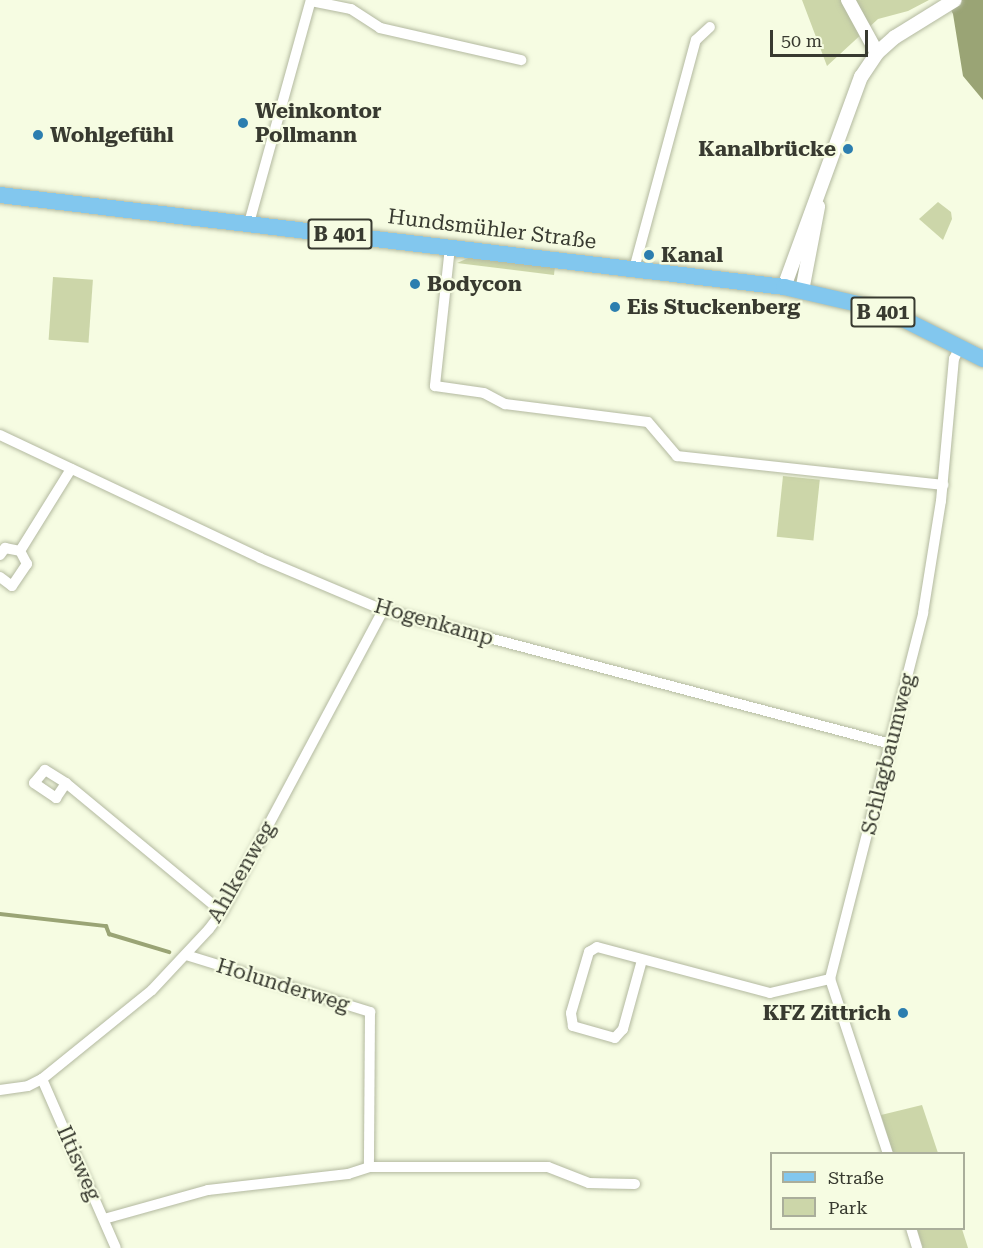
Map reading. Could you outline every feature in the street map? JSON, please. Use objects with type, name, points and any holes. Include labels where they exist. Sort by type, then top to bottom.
[{"type":"main road","name":"Hundsmühler Straße","points":[[0,195],[784,287]]},
{"type":"main road","name":"B 401","points":[[784,287],[867,306],[960,346],[983,359]]},
{"type":"street","points":[[848,0],[877,53]]},
{"type":"street","points":[[784,287],[848,106],[877,53],[934,12],[955,0]]},
{"type":"street","points":[[249,223],[311,1],[351,9],[380,28],[521,60]]},
{"type":"street","points":[[634,269],[696,40],[710,27]]},
{"type":"street","points":[[802,291],[825,169]]},
{"type":"street","points":[[450,247],[435,386],[484,393],[505,404],[648,422],[677,456],[943,485]]},
{"type":"street","name":"Schlagbaumweg","points":[[830,979],[923,612],[943,485],[954,359],[960,346]]},
{"type":"street","name":"Hogenkamp","points":[[0,435],[260,558],[383,610],[891,744]]},
{"type":"street","points":[[20,551],[71,469]]},
{"type":"street","points":[[0,555],[5,548],[20,551]]},
{"type":"street","points":[[0,577],[12,586],[27,564],[20,551]]},
{"type":"street","name":"Ahlkenweg","points":[[0,1090],[28,1086],[42,1078],[144,996],[186,955],[222,912],[383,610]]},
{"type":"street","points":[[66,783],[222,912]]},
{"type":"street","points":[[642,960],[623,1029],[615,1038],[573,1026],[571,1013],[589,952],[597,947],[770,993],[830,979],[887,1152]]},
{"type":"street","name":"Holunderweg","points":[[186,955],[370,1012],[369,1167]]},
{"type":"street","name":"Iltisweg","points":[[42,1078],[116,1248]]},
{"type":"street","points":[[104,1219],[208,1190],[348,1174],[369,1167],[548,1167],[589,1183],[635,1184]]},
{"type":"street","points":[[912,1230],[917,1248]]},
{"type":"green space","points":[[802,0],[929,0],[908,11],[878,19],[827,66]]},
{"type":"green space","points":[[938,202],[951,212],[952,219],[943,240],[919,219]]},
{"type":"green space","points":[[473,256],[555,266],[554,275],[457,263]]},
{"type":"green space","points":[[53,277],[93,280],[89,343],[49,340]]},
{"type":"green space","points":[[783,476],[820,480],[813,541],[777,537]]},
{"type":"green space","points":[[922,1105],[938,1152],[893,1152],[881,1115]]},
{"type":"green space","points":[[917,1230],[962,1230],[968,1248],[923,1248]]},
{"type":"shaded area","points":[[946,0],[983,0],[983,100],[963,76],[953,14]]},
{"type":"waterway","points":[[0,914],[106,926],[109,934],[169,952]]},
{"type":"place","name":"Weinkontor Pollmann","points":[[243,123]]},
{"type":"place","name":"Wohlgefühl","points":[[38,135]]},
{"type":"place","name":"Kanalbrücke","points":[[848,149]]},
{"type":"place","name":"Kanal","points":[[649,255]]},
{"type":"place","name":"Bodycon","points":[[415,284]]},
{"type":"place","name":"Eis Stuckenberg","points":[[615,307]]},
{"type":"place","name":"KFZ Zittrich","points":[[903,1013]]}]
